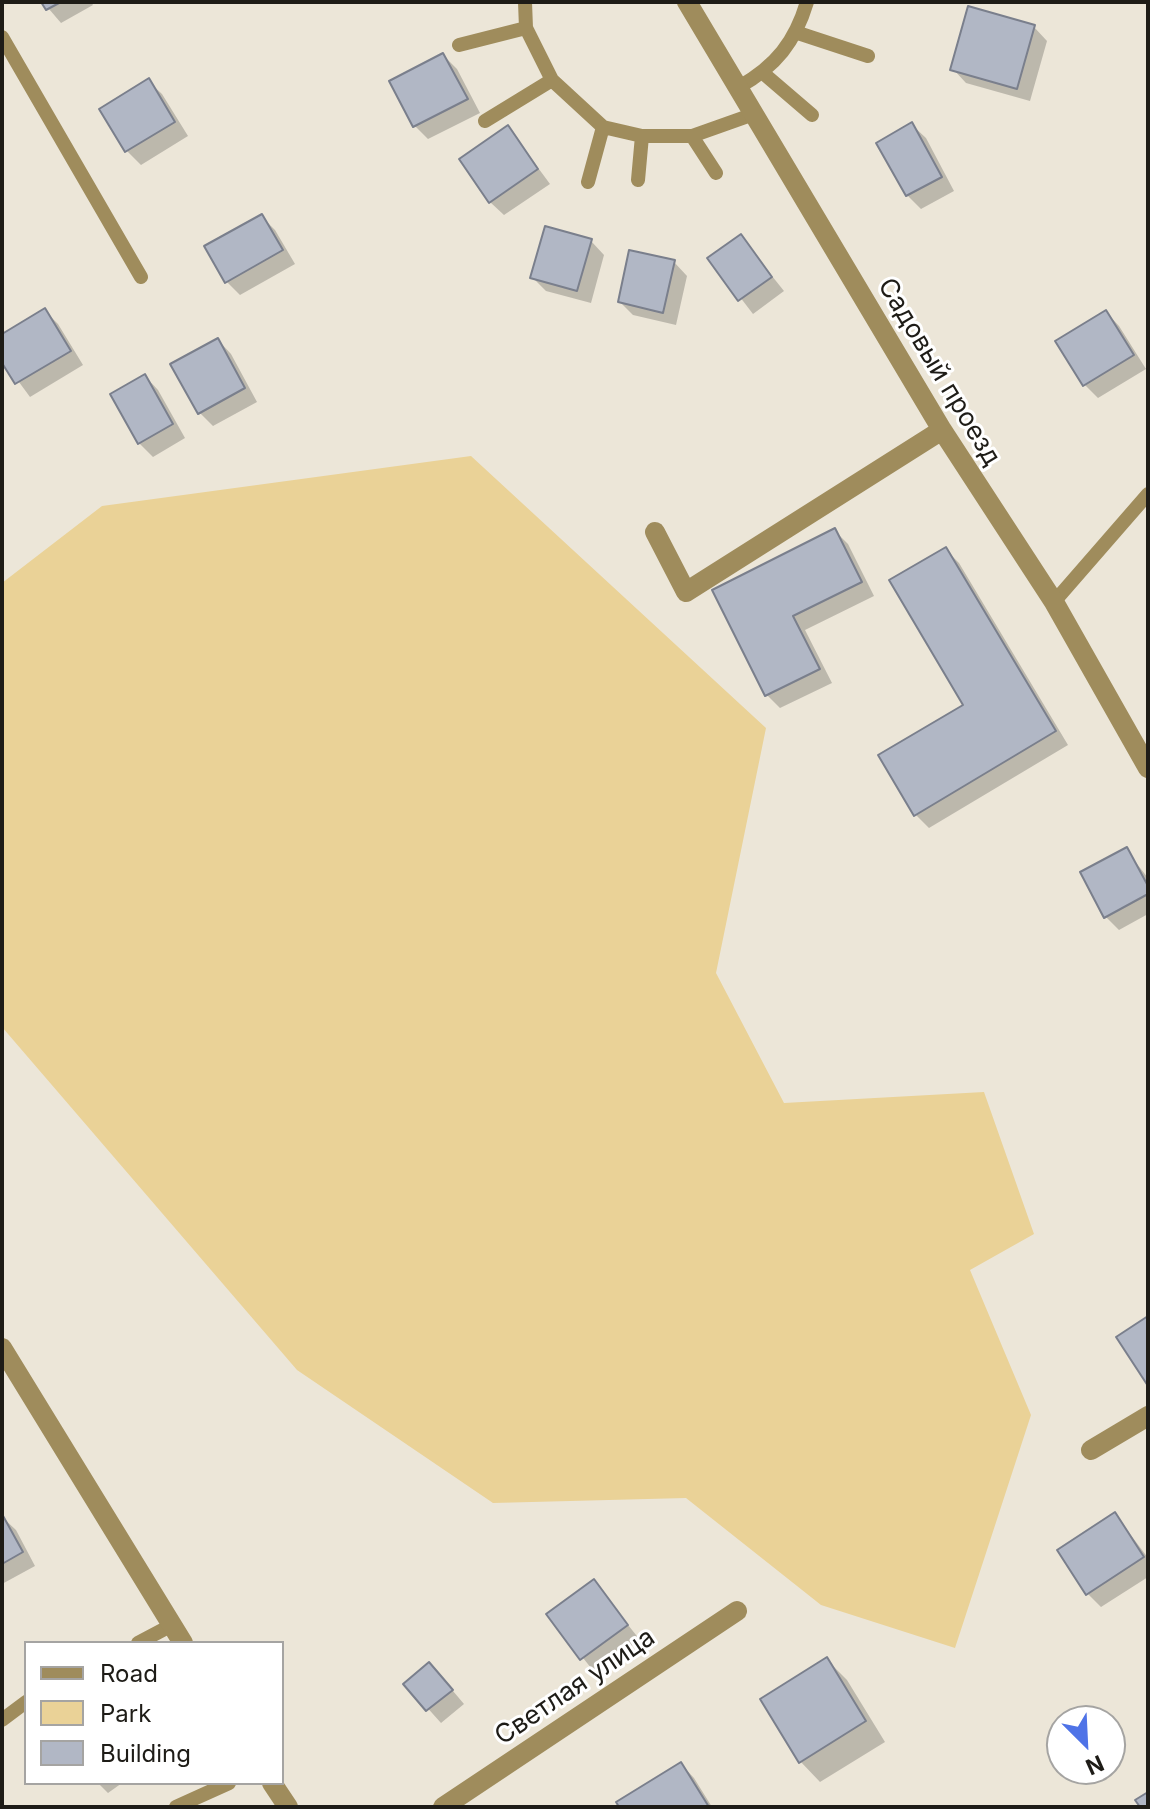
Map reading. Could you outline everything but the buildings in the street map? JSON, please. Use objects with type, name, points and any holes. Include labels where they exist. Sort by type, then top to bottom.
[{"type":"street","name":"Садовый проезд","points":[[687,2],[942,430],[1054,602],[1148,768]]},
{"type":"street","points":[[655,532],[686,592],[942,430]]},
{"type":"street","points":[[2,1348],[182,1641]]},
{"type":"street","points":[[1091,1450],[1148,1416]]},
{"type":"street","name":"Светлая улица","points":[[443,1807],[737,1611]]},
{"type":"street","points":[[273,1785],[288,1807]]},
{"type":"lane","points":[[525,2],[526,28],[552,80],[603,127],[642,136],[692,136],[754,114]]},
{"type":"lane","points":[[739,87],[763,73],[798,33],[807,2]]},
{"type":"lane","points":[[459,45],[526,28]]},
{"type":"lane","points":[[798,33],[868,56]]},
{"type":"lane","points":[[2,37],[141,277]]},
{"type":"lane","points":[[763,73],[812,115]]},
{"type":"lane","points":[[485,121],[552,80]]},
{"type":"lane","points":[[588,182],[603,127]]},
{"type":"lane","points":[[638,180],[642,136]]},
{"type":"lane","points":[[692,136],[716,173]]},
{"type":"lane","points":[[1054,602],[1148,494]]},
{"type":"lane","points":[[142,1641],[172,1625]]},
{"type":"lane","points":[[2,1720],[24,1704]]},
{"type":"lane","points":[[176,1807],[225,1785]]},
{"type":"green space","points":[[471,456],[766,728],[716,973],[784,1103],[984,1092],[1034,1234],[970,1270],[1031,1415],[955,1648],[821,1605],[686,1498],[493,1503],[297,1370],[2,1027],[2,583],[102,506]]}]
